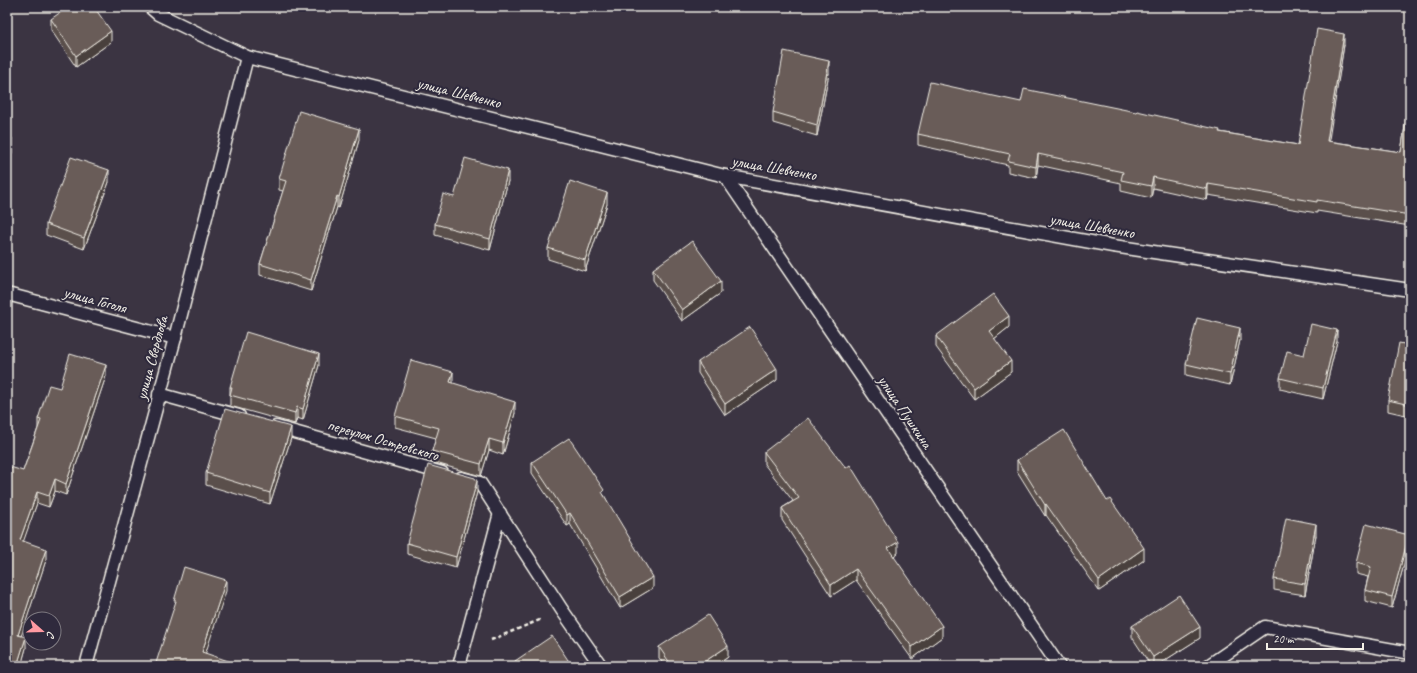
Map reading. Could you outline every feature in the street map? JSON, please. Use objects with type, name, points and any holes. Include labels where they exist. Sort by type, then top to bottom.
[{"type":"lane","name":"улица Шевченко","points":[[150,7],[158,14],[247,57],[725,176],[1112,246],[1410,290]]},
{"type":"lane","name":"улица Свердлова","points":[[86,666],[175,338],[247,57]]},
{"type":"lane","name":"улица Пушкина","points":[[725,176],[1059,666]]},
{"type":"lane","name":"улица Гоголя","points":[[7,294],[175,338]]},
{"type":"lane","points":[[159,394],[251,419]]},
{"type":"lane","name":"переулок Островского","points":[[266,424],[480,483],[562,610],[601,666]]},
{"type":"lane","points":[[459,666],[500,513]]},
{"type":"lane","points":[[1208,666],[1265,627],[1410,653]]},
{"type":"path","points":[[463,651],[562,610]]},
{"type":"building","points":[[68,7],[94,7],[111,31],[76,56],[51,19]]},
{"type":"building","points":[[1317,29],[1344,34],[1327,141],[1401,152],[1410,94],[1410,215],[1317,200],[1317,202],[1208,184],[1207,189],[1153,177],[1151,186],[1121,180],[1123,172],[1038,154],[1036,167],[1008,161],[1010,154],[918,134],[930,82],[1021,102],[1024,89],[1137,111],[1220,130],[1219,132],[1298,145]]},
{"type":"building","points":[[784,51],[829,61],[817,125],[773,112]]},
{"type":"building","points":[[299,111],[359,129],[339,197],[337,196],[311,280],[260,264],[286,181],[279,179]]},
{"type":"building","points":[[7,135],[12,138],[7,147]]},
{"type":"building","points":[[71,157],[109,170],[84,238],[46,224]]},
{"type":"building","points":[[465,158],[508,170],[490,239],[435,224],[443,194],[454,197]]},
{"type":"building","points":[[570,181],[607,193],[585,260],[548,248]]},
{"type":"building","points":[[692,241],[721,281],[682,310],[653,269]]},
{"type":"building","points":[[993,294],[1009,316],[989,331],[1011,361],[974,388],[936,336]]},
{"type":"building","points":[[1197,318],[1240,328],[1230,374],[1186,364]]},
{"type":"building","points":[[1311,324],[1337,330],[1323,388],[1280,378],[1287,351],[1304,355]]},
{"type":"building","points":[[750,327],[777,369],[725,404],[698,362]]},
{"type":"building","points":[[246,332],[319,354],[303,409],[297,407],[295,413],[230,395],[232,387],[230,387]]},
{"type":"building","points":[[1399,343],[1410,345],[1410,405],[1388,400]]},
{"type":"building","points":[[70,354],[106,365],[66,484],[55,479],[49,496],[37,492],[20,540],[46,549],[26,611],[22,611],[22,623],[18,635],[22,636],[22,650],[17,666],[7,666],[7,466],[23,471],[41,420],[38,419],[49,385],[60,388]]},
{"type":"building","points":[[411,360],[453,372],[450,382],[515,402],[503,443],[489,439],[481,464],[432,451],[439,428],[395,416]]},
{"type":"building","points":[[225,409],[291,427],[270,493],[206,473]]},
{"type":"building","points":[[808,418],[846,468],[850,465],[898,542],[888,548],[942,626],[912,647],[856,569],[831,585],[782,508],[799,498],[764,452]]},
{"type":"building","points":[[1064,430],[1107,501],[1110,499],[1144,548],[1099,580],[1046,504],[1045,505],[1017,460]]},
{"type":"building","points":[[569,438],[604,490],[602,492],[653,577],[620,597],[570,513],[567,515],[532,462]]},
{"type":"building","points":[[428,465],[475,478],[477,481],[456,557],[407,543]]},
{"type":"building","points":[[1286,518],[1316,524],[1305,584],[1274,579]]},
{"type":"building","points":[[1366,524],[1409,535],[1392,597],[1365,590],[1371,567],[1356,563]]},
{"type":"building","points":[[184,567],[226,580],[202,652],[237,664],[237,666],[155,666],[176,601],[174,601]]},
{"type":"building","points":[[1179,595],[1200,627],[1153,657],[1132,626]]},
{"type":"building","points":[[708,615],[728,646],[698,666],[672,666],[659,647]]},
{"type":"building","points":[[552,636],[572,666],[518,666],[515,661]]}]
